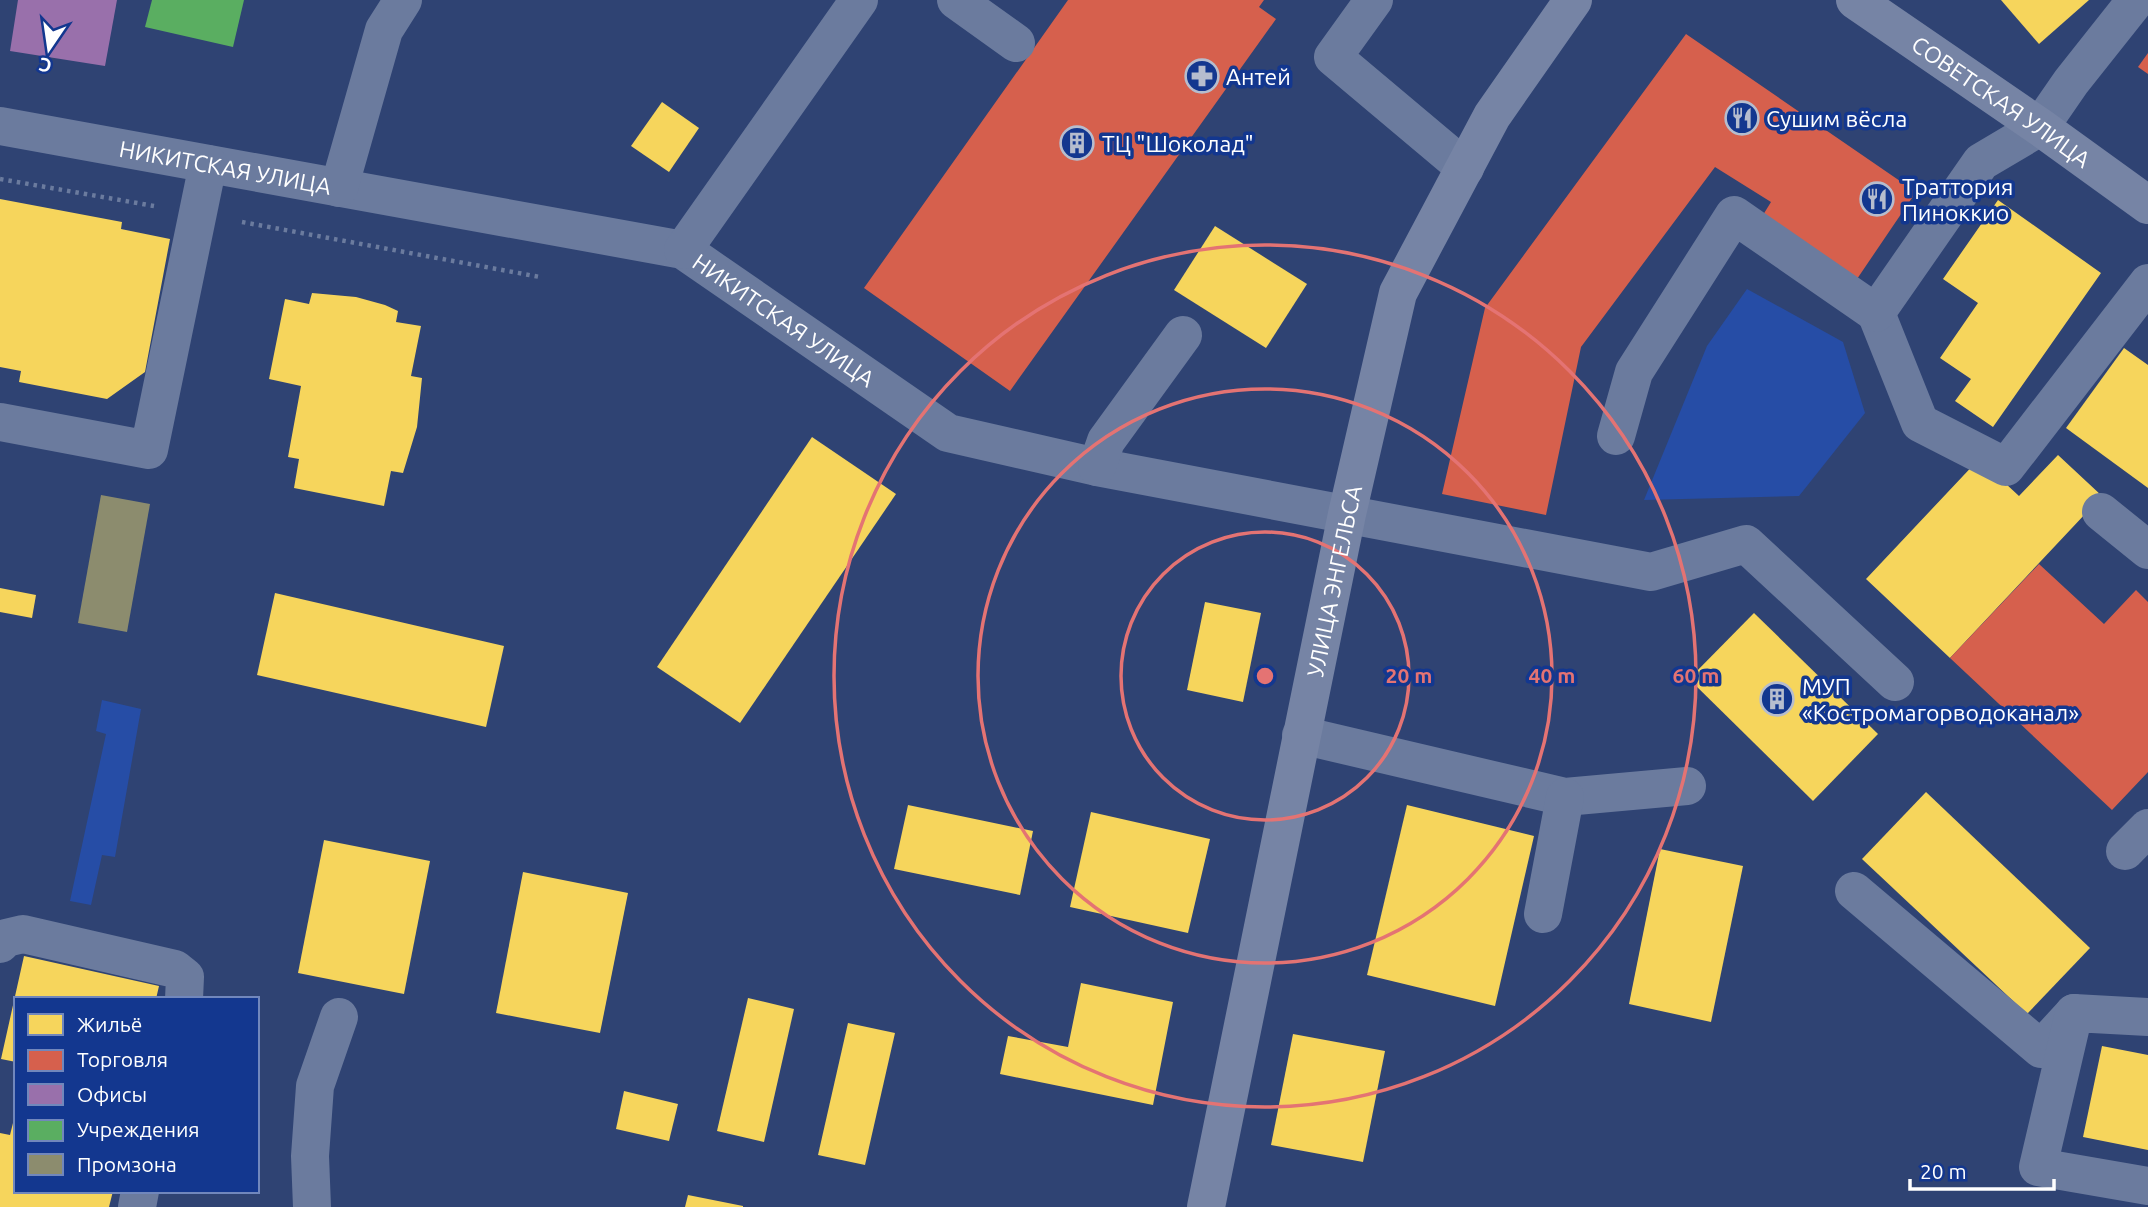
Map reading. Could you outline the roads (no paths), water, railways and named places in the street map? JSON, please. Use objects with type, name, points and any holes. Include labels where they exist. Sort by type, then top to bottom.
[{"type":"main road","name":"УЛИЦА ЭНГЕЛЬСА","points":[[1206,1207],[1347,514],[1398,293],[1492,116],[1573,0]]},
{"type":"main road","name":"СОВЕТСКАЯ УЛИЦА","points":[[1855,0],[2148,205]]},
{"type":"street","points":[[339,188],[384,30],[403,0]]},
{"type":"street","points":[[683,250],[859,0]]},
{"type":"street","points":[[956,0],[1016,43]]},
{"type":"street","points":[[1374,0],[1333,57],[1465,168]]},
{"type":"street","points":[[1876,313],[1981,162],[2040,127],[2071,82],[2136,0]]},
{"type":"street","name":"НИКИТСКАЯ УЛИЦА","points":[[0,126],[683,250],[948,433],[1097,467],[1651,572],[1746,544],[1895,682]]},
{"type":"street","points":[[0,422],[149,450],[208,164]]},
{"type":"street","points":[[1616,436],[1633,372],[1734,215],[1876,313],[1920,423],[2006,467],[2148,283]]},
{"type":"street","points":[[1097,467],[1106,441],[1183,335]]},
{"type":"street","points":[[2101,512],[2148,550]]},
{"type":"street","points":[[1301,735],[1565,797],[1687,786]]},
{"type":"street","points":[[1543,914],[1565,797]]},
{"type":"street","points":[[1854,891],[2041,1049],[2074,1013]]},
{"type":"street","points":[[0,943],[6,938],[23,934],[175,969],[186,977],[184,997]]},
{"type":"street","points":[[2074,1013],[2148,1017]]},
{"type":"street","points":[[2074,1013],[2038,1167],[2148,1186]]},
{"type":"street","points":[[312,1207],[310,1156],[315,1086],[339,1017]]},
{"type":"place","name":"Антей","points":[[1202,76]]},
{"type":"place","name":"Сушим вёсла","points":[[1742,118]]},
{"type":"place","name":"ТЦ \"Шоколад\"","points":[[1077,143]]},
{"type":"place","name":"Траттория Пиноккио","points":[[1877,199]]},
{"type":"place","name":"МУП «Костромагорводоканал»","points":[[1777,699]]}]
